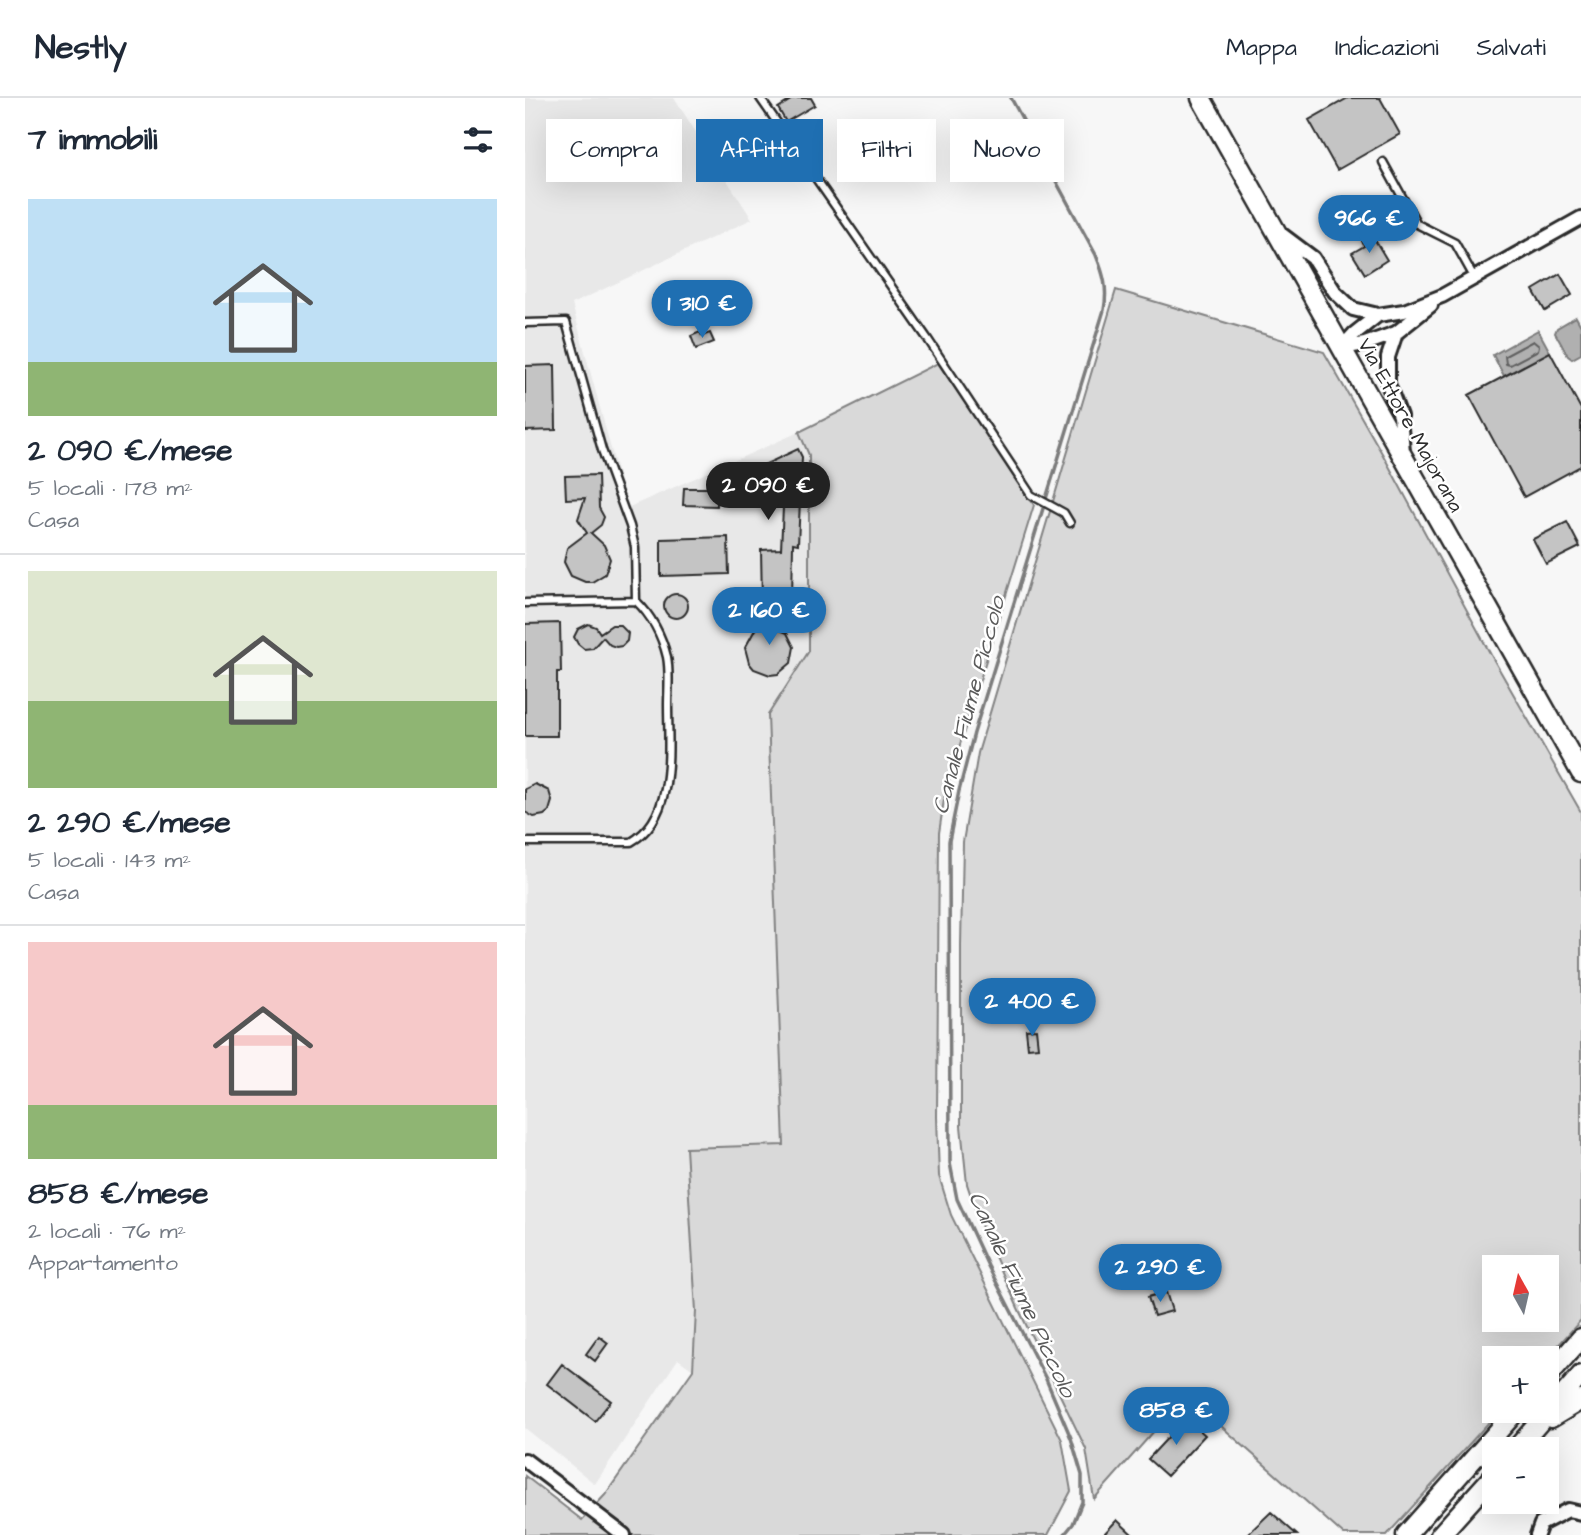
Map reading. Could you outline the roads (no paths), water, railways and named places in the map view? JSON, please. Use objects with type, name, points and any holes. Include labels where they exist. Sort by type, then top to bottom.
[{"type":"main road","name":"Via Ettore Majorana","points":[[1201,98],[1580,771]]},
{"type":"main road","points":[[1559,1363],[1581,1338]]},
{"type":"main road","points":[[1527,1437],[1581,1375]]},
{"type":"main road","points":[[1536,1427],[1581,1400]]},
{"type":"main road","points":[[1406,1535],[1505,1423]]},
{"type":"main road","points":[[1440,1535],[1482,1488]]},
{"type":"street","points":[[1275,229],[1313,258],[1335,292],[1353,309],[1378,315],[1404,311],[1442,296],[1581,218]]},
{"type":"street","points":[[1341,348],[1365,344],[1396,333],[1442,296]]},
{"type":"street","points":[[1341,348],[1378,315]]},
{"type":"street","points":[[1396,333],[1388,357],[1388,384],[1400,416],[1403,459]]},
{"type":"street","points":[[525,1460],[624,1535]]},
{"type":"street","points":[[1537,1535],[1541,1524],[1568,1510],[1581,1513]]},
{"type":"lane","points":[[760,98],[927,338],[1031,495],[1064,513],[1070,523]]},
{"type":"lane","points":[[1383,162],[1417,224],[1455,243],[1475,278]]},
{"type":"lane","points":[[525,323],[566,323],[602,450],[630,526],[635,547],[636,601]]},
{"type":"lane","points":[[525,603],[636,601],[647,611],[661,639],[667,659],[669,778],[653,818],[642,836],[631,842],[525,842]]},
{"type":"water","points":[[1576,317],[1581,326],[1581,354],[1572,359],[1555,333],[1557,328]]},
{"type":"water","points":[[1538,330],[1550,352],[1504,376],[1493,355]]},
{"type":"waterway","name":"Canale Fiume Piccolo","points":[[1011,98],[1096,255],[1106,295],[1104,310],[974,733],[949,841],[950,1163],[957,1199],[1046,1379],[1071,1438],[1082,1475],[1082,1502],[1073,1524],[1064,1535]]}]
